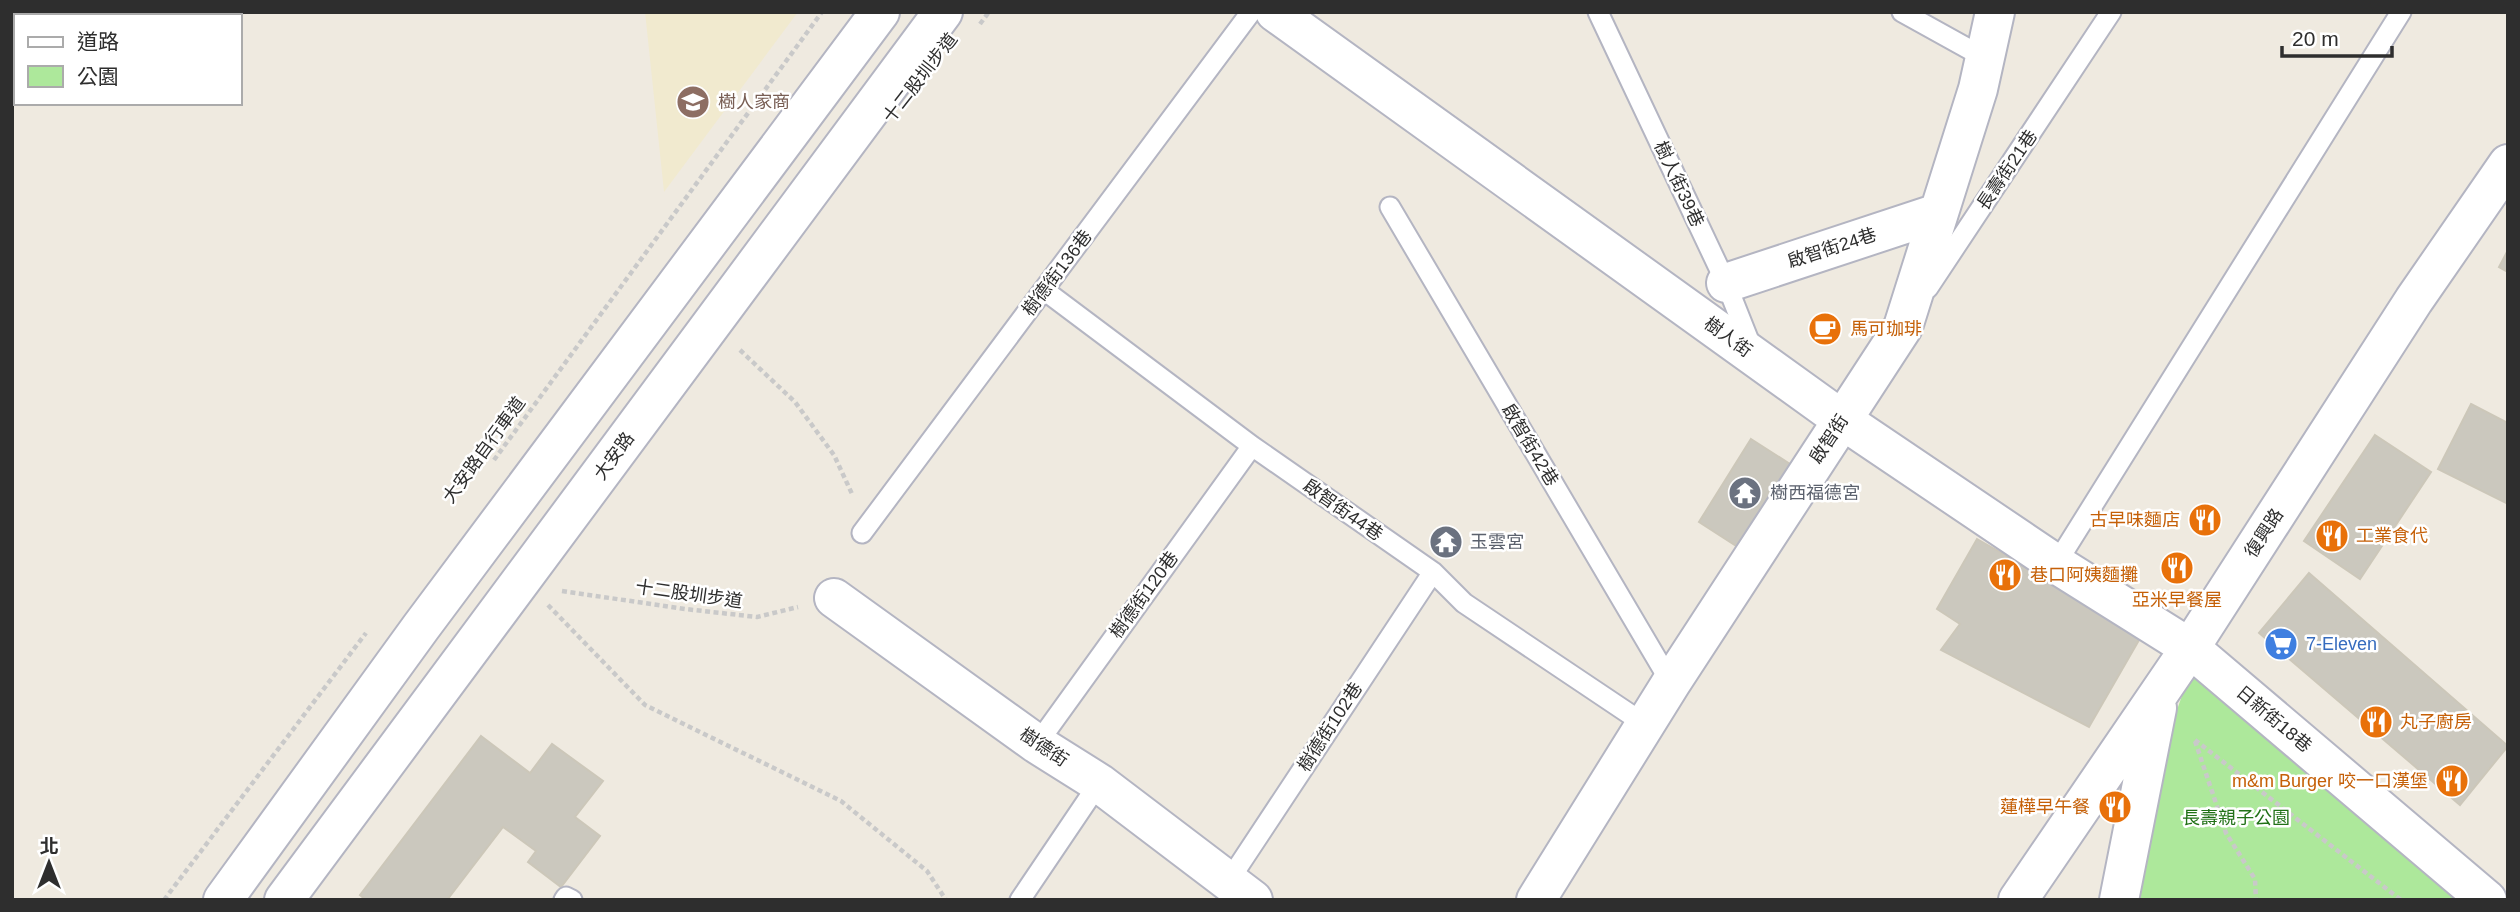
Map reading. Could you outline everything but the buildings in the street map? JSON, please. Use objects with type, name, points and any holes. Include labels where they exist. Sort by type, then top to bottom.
[{"type":"street","points":[[223,900],[421,627],[880,12]]},
{"type":"street","name":"樹人街","points":[[1275,12],[1841,419],[2056,564],[2190,648]]},
{"type":"street","name":"啟智街","points":[[1536,900],[1671,683],[1902,327],[1978,89],[1995,12]]},
{"type":"street","name":"大安路","points":[[284,900],[958,23]]},
{"type":"street","name":"復興路","points":[[2018,900],[2190,648],[2414,300],[2508,164]]},
{"type":"street","name":"啟智街24巷","points":[[1726,283],[1938,214]]},
{"type":"street","name":"樹德街","points":[[834,598],[1037,744],[1099,783],[1240,891]]},
{"type":"street","points":[[2119,900],[2158,703],[2190,648]]},
{"type":"street","name":"日新街18巷","points":[[2190,648],[2487,900]]},
{"type":"lane","name":"樹德街136巷","points":[[862,533],[1251,12]]},
{"type":"lane","name":"樹人街39巷","points":[[1598,12],[1726,283],[1755,357]]},
{"type":"lane","points":[[1902,12],[1985,58]]},
{"type":"lane","name":"長壽街21巷","points":[[1902,327],[2112,12]]},
{"type":"lane","points":[[2056,564],[2401,12]]},
{"type":"lane","name":"啟智街42巷","points":[[1390,207],[1671,683]]},
{"type":"lane","name":"啟智街44巷","points":[[1044,290],[1252,446],[1433,572],[1464,603],[1646,725]]},
{"type":"lane","name":"樹德街120巷","points":[[1037,744],[1252,446]]},
{"type":"lane","name":"樹德街102巷","points":[[1240,891],[1433,572]]},
{"type":"lane","points":[[1020,900],[1099,783]]},
{"type":"path","name":"大安路自行車道","points":[[488,469],[822,12]]},
{"type":"path","name":"十二股圳步道","points":[[958,23],[989,12]]},
{"type":"path","points":[[735,344],[795,402],[834,455],[855,500],[862,533]]},
{"type":"path","name":"十二股圳步道","points":[[553,594],[564,590],[757,617],[834,598]]},
{"type":"path","points":[[542,598],[645,705],[841,801],[927,871],[946,900]]},
{"type":"path","points":[[164,900],[370,627]]},
{"type":"path","points":[[2158,703],[2195,740],[2401,900]]},
{"type":"path","points":[[2195,740],[2226,833],[2255,879],[2256,900]]},
{"type":"shaded area","name":"樹人家商","points":[[645,12],[798,12],[664,192]]},
{"type":"green space","name":"長壽親子公園","points":[[2190,673],[2468,900],[2139,900],[2165,744]]},
{"type":"place","name":"樹人家商","points":[[693,102]]},
{"type":"place","name":"馬可珈琲","points":[[1825,329]]},
{"type":"place","name":"樹西福德宮","points":[[1745,493]]},
{"type":"place","name":"古早味麵店","points":[[2205,520]]},
{"type":"place","name":"工業食代","points":[[2332,536]]},
{"type":"place","name":"玉雲宮","points":[[1446,542]]},
{"type":"place","name":"亞米早餐屋","points":[[2177,568]]},
{"type":"place","name":"巷口阿姨麵攤","points":[[2005,575]]},
{"type":"place","name":"7-Eleven","points":[[2281,644]]},
{"type":"place","name":"丸子廚房","points":[[2376,722]]},
{"type":"place","name":"m&m Burger 咬一口漢堡","points":[[2452,781]]},
{"type":"place","name":"蓮樺早午餐","points":[[2115,807]]}]
